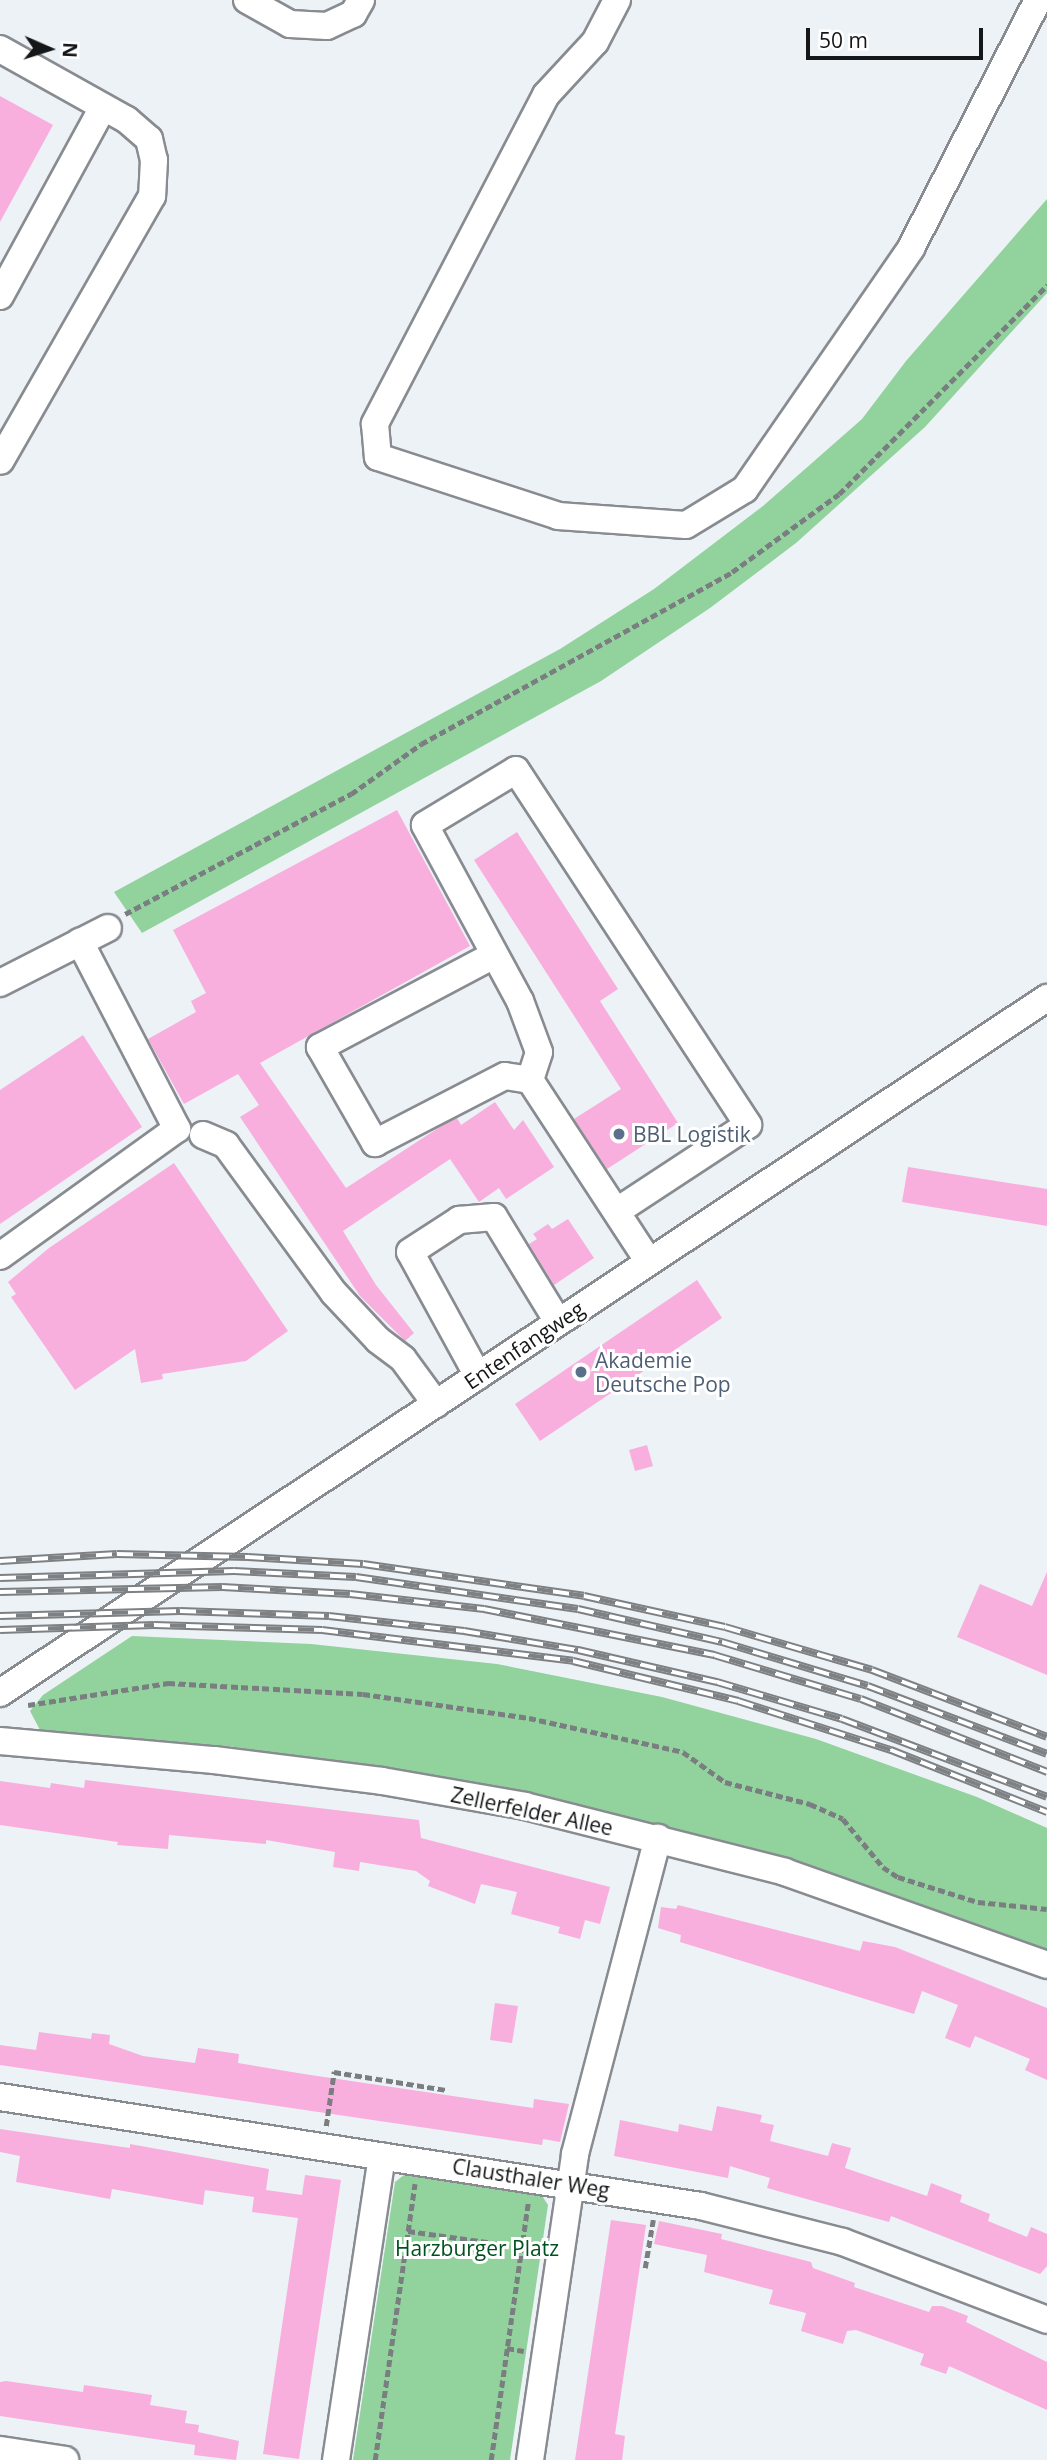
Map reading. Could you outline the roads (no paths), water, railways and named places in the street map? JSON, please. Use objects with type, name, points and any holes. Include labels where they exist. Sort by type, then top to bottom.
[{"type":"street","points":[[247,0],[290,24],[327,26],[353,14],[361,0]]},
{"type":"street","points":[[617,0],[595,42],[540,107],[376,424],[378,457],[558,516],[686,526],[745,489],[911,248],[1038,0]]},
{"type":"street","points":[[0,48],[103,107],[149,139],[154,160],[152,196],[0,461]]},
{"type":"street","points":[[0,296],[103,107]]},
{"type":"street","points":[[530,1080],[539,1052],[520,1001],[425,825],[516,770],[748,1125],[617,1211]]},
{"type":"street","points":[[0,983],[108,928]]},
{"type":"street","points":[[0,1255],[177,1129],[80,942]]},
{"type":"street","points":[[494,955],[320,1046],[375,1143],[505,1076],[530,1080],[649,1262]]},
{"type":"street","name":"Entenfangweg","points":[[1,1693],[1047,998]]},
{"type":"street","points":[[203,1135],[226,1145],[334,1293],[378,1340],[403,1359],[436,1404]]},
{"type":"street","points":[[478,1376],[410,1252],[459,1220],[494,1217],[558,1322]]},
{"type":"street","name":"Zellerfelder Allee","points":[[0,1741],[214,1759],[382,1781],[525,1807],[658,1838],[785,1872],[1047,1965]]},
{"type":"street","points":[[530,2460],[570,2184],[658,1838]]},
{"type":"street","name":"Clausthaler Weg","points":[[0,2097],[657,2198],[778,2223],[842,2242],[1047,2320]]},
{"type":"street","points":[[336,2460],[382,2156]]},
{"type":"street","points":[[0,2450],[65,2460]]},
{"type":"railway","points":[[0,1561],[117,1554],[248,1557],[363,1564],[584,1596],[725,1627],[872,1670],[1047,1737]]},
{"type":"railway","points":[[0,1578],[234,1571],[356,1577],[578,1609],[722,1642],[868,1686],[1047,1754]]},
{"type":"railway","points":[[0,1592],[222,1587],[350,1594],[484,1609],[714,1655],[861,1699],[1047,1772]]},
{"type":"railway","points":[[0,1616],[180,1611],[329,1616],[464,1631],[578,1650],[717,1682],[842,1719],[1047,1797]]},
{"type":"railway","points":[[0,1630],[154,1625],[322,1630],[573,1661],[738,1701],[891,1750],[1047,1812]]},
{"type":"place","name":"BBL Logistik","points":[[619,1134]]},
{"type":"place","name":"Akademie Deutsche Pop","points":[[581,1372]]},
{"type":"park label","name":"Harzburger Platz","points":[[477,2248]]}]
